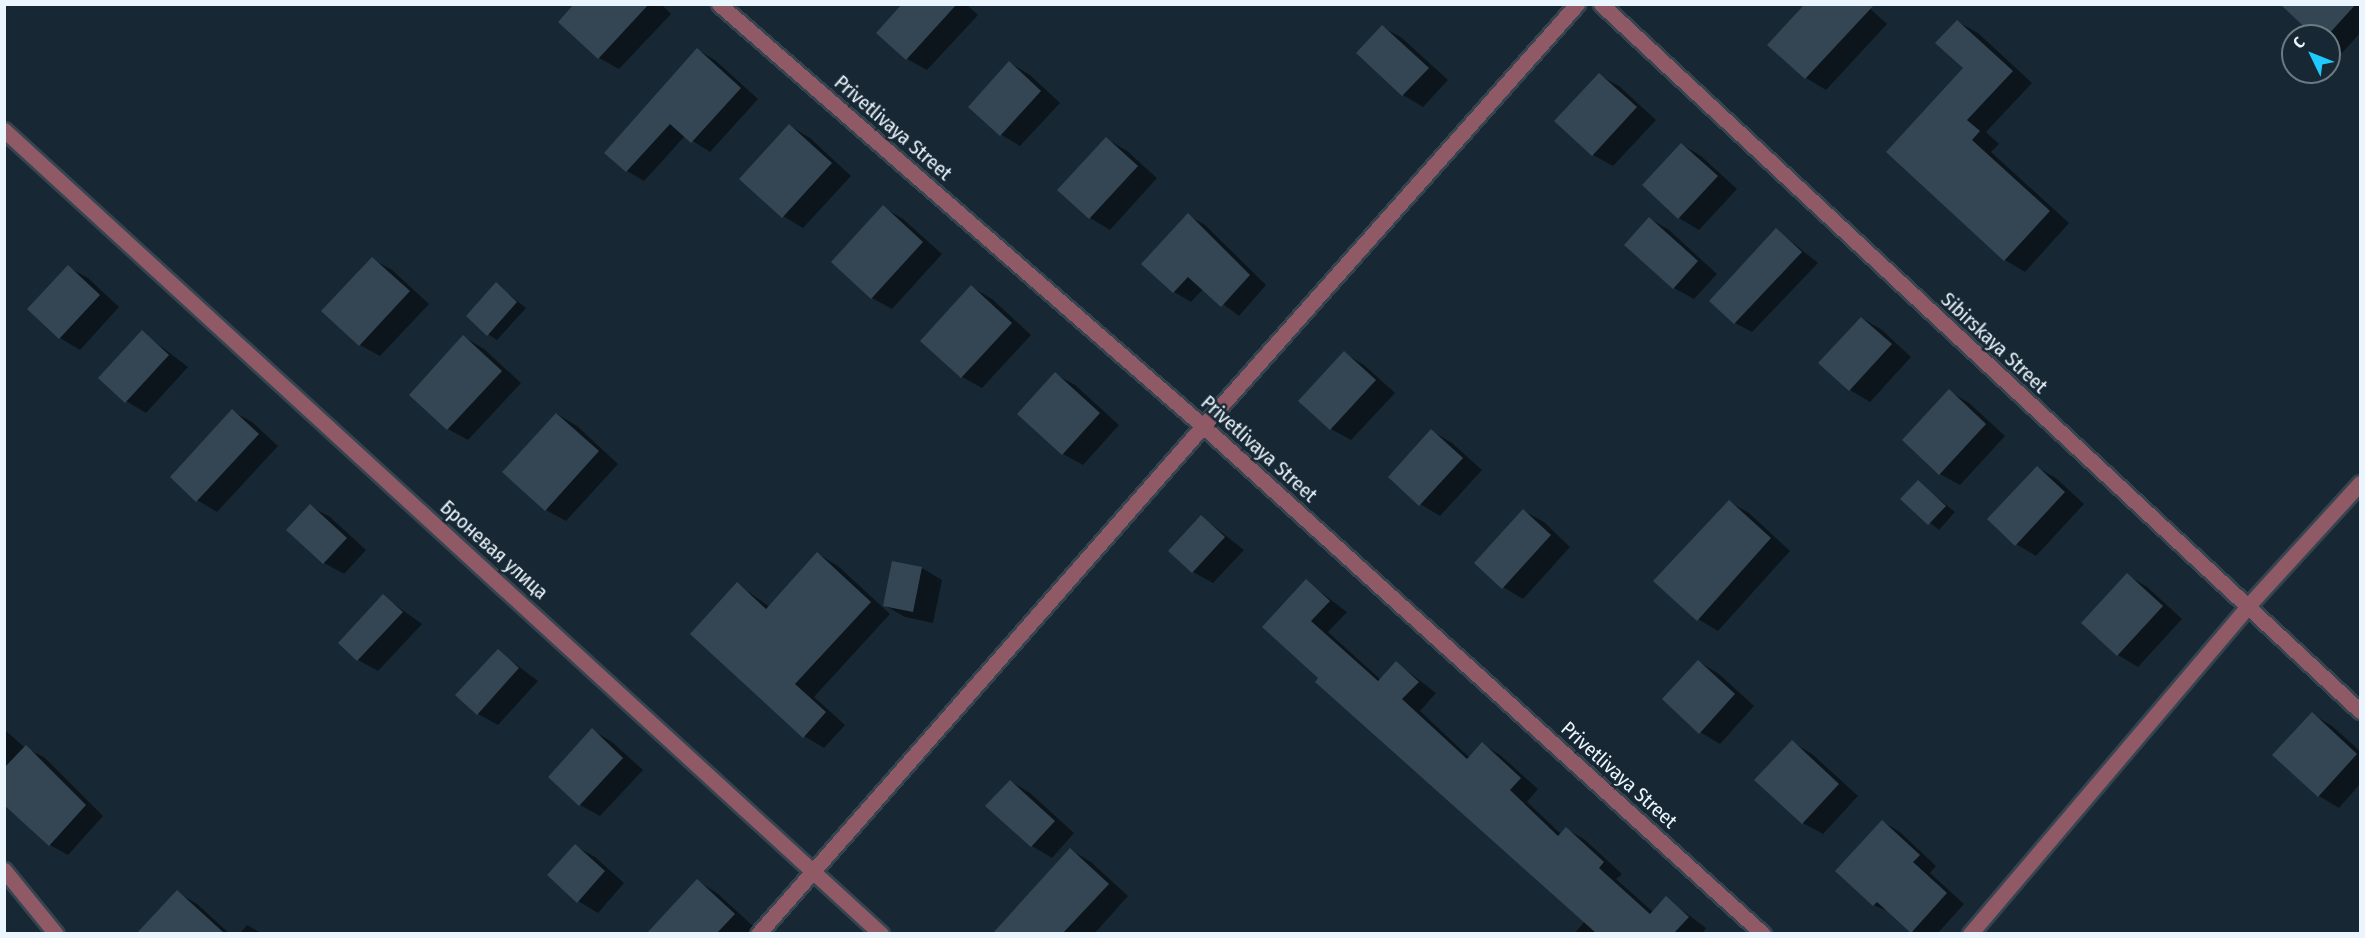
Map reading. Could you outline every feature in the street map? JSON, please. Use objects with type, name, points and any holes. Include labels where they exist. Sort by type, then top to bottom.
[{"type":"street","name":"Privetlivaya Street","points":[[719,4],[1203,426],[1763,933]]},
{"type":"street","points":[[758,933],[1577,4]]},
{"type":"street","name":"Sibirskaya Street","points":[[1601,4],[2246,608],[2361,711]]},
{"type":"street","name":"Броневая улица","points":[[4,130],[881,933]]},
{"type":"street","points":[[1970,933],[2246,608],[2361,483]]},
{"type":"street","points":[[4,870],[56,933]]},
{"type":"building","points":[[574,4],[649,4],[598,59],[558,22]]},
{"type":"building","points":[[902,4],[957,4],[906,60],[876,33]]},
{"type":"building","points":[[1875,4],[1805,79],[1767,45],[1804,5]]},
{"type":"building","points":[[2280,4],[2356,4],[2338,24],[2301,24]]},
{"type":"building","points":[[1957,20],[2013,71],[1967,120],[1980,131],[1972,140],[2050,211],[2004,261],[1886,152],[1963,68],[1935,43]]},
{"type":"building","points":[[1382,25],[1429,68],[1402,96],[1356,53]]},
{"type":"building","points":[[697,48],[741,88],[691,143],[670,124],[626,172],[604,153]]},
{"type":"building","points":[[1009,61],[1041,91],[1000,136],[968,107]]},
{"type":"building","points":[[1599,73],[1637,107],[1592,156],[1554,121]]},
{"type":"building","points":[[789,124],[832,163],[782,218],[739,179]]},
{"type":"building","points":[[1106,137],[1138,166],[1089,219],[1057,190]]},
{"type":"building","points":[[1681,143],[1718,176],[1678,219],[1642,185]]},
{"type":"building","points":[[883,205],[923,242],[871,299],[831,262]]},
{"type":"building","points":[[1188,213],[1250,275],[1221,307],[1188,277],[1173,293],[1141,264]]},
{"type":"building","points":[[1649,217],[1698,261],[1673,289],[1624,245]]},
{"type":"building","points":[[1776,228],[1802,252],[1734,324],[1709,301]]},
{"type":"building","points":[[372,257],[410,291],[359,346],[321,311]]},
{"type":"building","points":[[68,265],[100,295],[59,339],[27,309]]},
{"type":"building","points":[[496,282],[517,302],[487,336],[466,316]]},
{"type":"building","points":[[971,285],[1012,323],[961,378],[920,341]]},
{"type":"building","points":[[1861,317],[1892,344],[1849,391],[1818,363]]},
{"type":"building","points":[[142,330],[169,355],[125,403],[98,378]]},
{"type":"building","points":[[463,335],[502,371],[447,430],[409,395]]},
{"type":"building","points":[[1344,351],[1376,380],[1330,430],[1298,401]]},
{"type":"building","points":[[1055,372],[1100,413],[1062,455],[1017,414]]},
{"type":"building","points":[[1949,389],[1986,424],[1939,475],[1902,440]]},
{"type":"building","points":[[232,409],[259,434],[196,502],[170,477]]},
{"type":"building","points":[[556,413],[599,451],[545,511],[502,472]]},
{"type":"building","points":[[1431,429],[1463,458],[1419,506],[1388,477]]},
{"type":"building","points":[[2037,466],[2065,492],[2015,546],[1987,519]]},
{"type":"building","points":[[1918,480],[1946,506],[1928,525],[1900,499]]},
{"type":"building","points":[[1729,500],[1771,538],[1697,621],[1653,581]]},
{"type":"building","points":[[310,504],[347,538],[323,564],[286,530]]},
{"type":"building","points":[[1523,509],[1551,535],[1502,589],[1474,563]]},
{"type":"building","points":[[1201,515],[1225,537],[1192,573],[1168,551]]},
{"type":"building","points":[[817,552],[871,602],[795,684],[826,712],[803,738],[690,634],[737,582],[766,609]]},
{"type":"building","points":[[892,561],[922,567],[913,612],[883,606]]},
{"type":"building","points":[[2127,573],[2163,606],[2117,656],[2081,623]]},
{"type":"building","points":[[1306,579],[1330,601],[1311,621],[1378,681],[1396,661],[1419,682],[1402,699],[1467,759],[1482,742],[1521,778],[1510,790],[1558,836],[1566,827],[1604,862],[1599,868],[1650,914],[1666,896],[1689,917],[1674,933],[1596,933],[1315,682],[1318,678],[1262,627]]},
{"type":"building","points":[[383,594],[403,612],[357,661],[338,643]]},
{"type":"building","points":[[498,649],[519,668],[477,715],[455,695]]},
{"type":"building","points":[[1698,660],[1735,694],[1699,734],[1662,699]]},
{"type":"building","points":[[2312,712],[2357,754],[2318,797],[2272,755]]},
{"type":"building","points":[[592,728],[623,758],[579,806],[548,777]]},
{"type":"building","points":[[1792,740],[1839,784],[1802,824],[1754,780]]},
{"type":"building","points":[[26,745],[86,805],[49,846],[4,805],[4,768]]},
{"type":"building","points":[[1010,780],[1055,821],[1031,847],[985,806]]},
{"type":"building","points":[[1882,820],[1920,855],[1913,862],[1947,893],[1911,933],[1877,902],[1873,906],[1835,871]]},
{"type":"building","points":[[575,844],[605,871],[577,903],[547,875]]},
{"type":"building","points":[[1070,848],[1109,884],[1063,933],[993,933]]},
{"type":"building","points":[[697,879],[735,914],[717,933],[647,933]]},
{"type":"building","points":[[177,890],[224,933],[137,933]]}]
